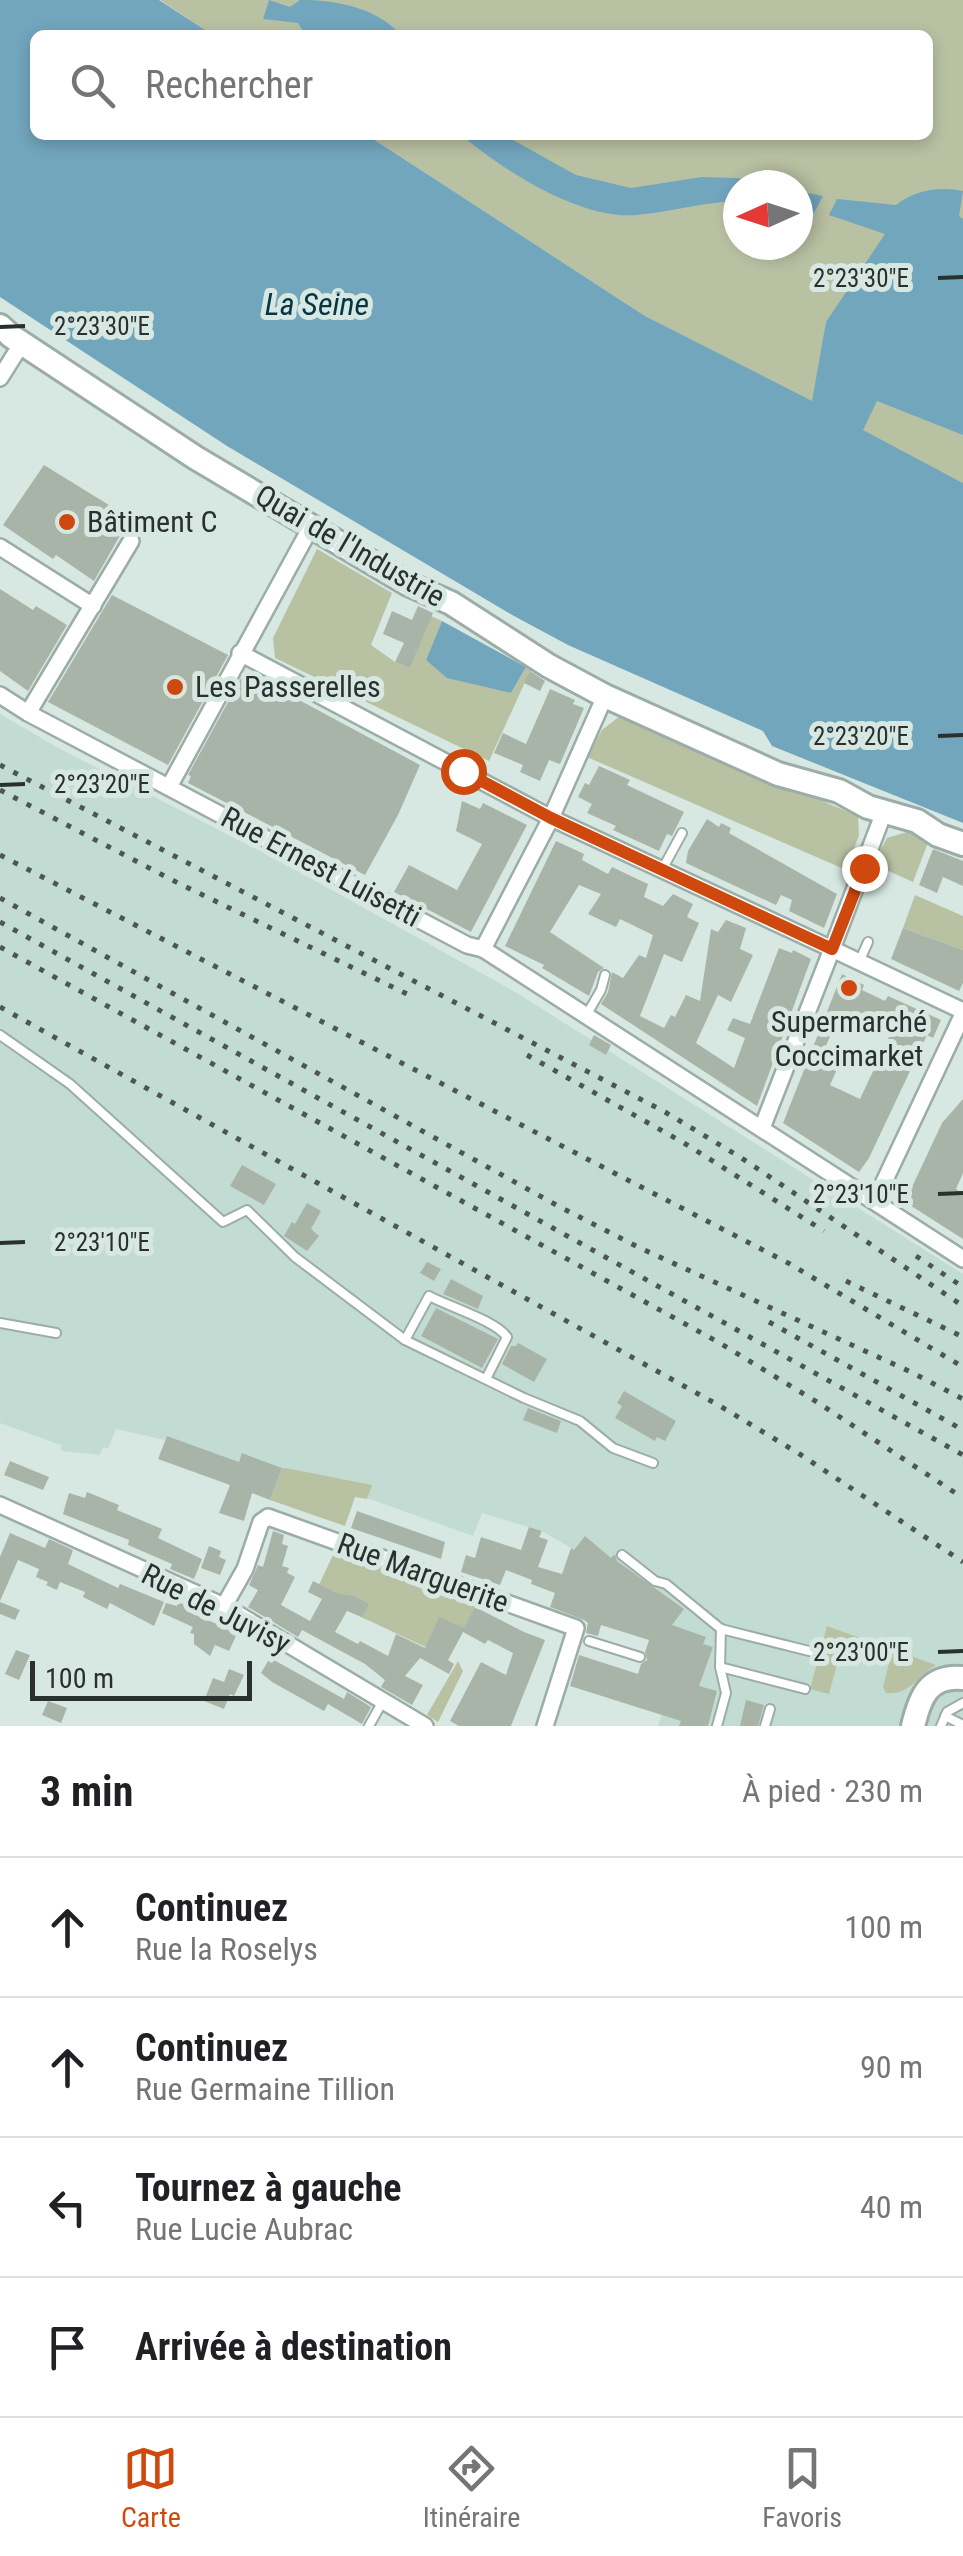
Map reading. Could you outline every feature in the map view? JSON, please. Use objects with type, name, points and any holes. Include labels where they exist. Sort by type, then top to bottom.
[{"type":"main road","name":"Quai de l'Industrie","points":[[0,326],[196,458],[408,584],[451,604],[548,666],[778,774],[839,791],[884,812],[917,821],[938,835],[963,844]]},
{"type":"main road","points":[[913,1726],[924,1691],[937,1681],[963,1678]]},
{"type":"street","points":[[0,378],[22,343]]},
{"type":"street","points":[[169,787],[312,525]]},
{"type":"street","points":[[28,713],[130,541]]},
{"type":"street","points":[[0,547],[92,606]]},
{"type":"street","points":[[240,653],[551,818],[963,1012],[875,1201]]},
{"type":"street","name":"Rue Ernest Luisetti","points":[[0,695],[467,945],[484,949],[963,1259]]},
{"type":"street","points":[[484,949],[551,818],[605,696]]},
{"type":"street","points":[[762,1128],[884,812]]},
{"type":"street","name":"Rue de Juvisy","points":[[0,1506],[224,1606],[426,1726]]},
{"type":"street","name":"Rue Marguerite","points":[[224,1606],[245,1568],[261,1522],[268,1517],[576,1628],[583,1640]]},
{"type":"street","points":[[545,1726],[583,1640]]},
{"type":"lane","points":[[660,869],[682,833]]},
{"type":"lane","points":[[860,962],[868,942]]},
{"type":"lane","points":[[587,1014],[602,990],[605,975]]},
{"type":"lane","points":[[0,1035],[70,1084],[223,1222],[247,1210],[295,1258],[405,1340],[580,1421],[613,1448],[653,1463]]},
{"type":"lane","points":[[405,1340],[429,1296],[466,1315],[481,1318],[507,1337],[486,1380]]},
{"type":"lane","points":[[0,1323],[56,1333]]},
{"type":"lane","points":[[622,1554],[721,1628],[817,1653]]},
{"type":"lane","points":[[717,1726],[726,1693],[720,1667],[721,1628]]},
{"type":"lane","points":[[583,1640],[640,1657]]},
{"type":"lane","points":[[720,1667],[805,1689]]},
{"type":"lane","points":[[369,1726],[384,1699]]},
{"type":"lane","points":[[941,1726],[953,1706],[963,1704]]},
{"type":"lane","points":[[765,1726],[770,1710]]},
{"type":"lane","points":[[945,1716],[963,1726]]},
{"type":"shaded area","points":[[160,0],[963,0],[963,483],[645,316],[375,140],[933,140],[933,30],[205,30]]},
{"type":"shaded area","points":[[317,549],[392,593],[371,645],[395,662],[410,668],[431,616],[442,621],[426,660],[511,693],[526,667],[531,669],[489,761],[275,658],[273,638]]},
{"type":"shaded area","points":[[0,714],[62,750],[278,860],[512,990],[963,1274],[963,1726],[658,1726],[686,1640],[571,1548],[542,1531],[482,1513],[473,1536],[367,1498],[371,1485],[282,1468],[243,1453],[239,1462],[167,1436],[165,1440],[116,1429],[108,1449],[103,1447],[100,1455],[61,1451],[61,1445],[0,1423]]},
{"type":"shaded area","points":[[620,716],[858,816],[859,835],[846,870],[587,757],[602,730]]},
{"type":"shaded area","points":[[907,832],[929,840],[913,882],[873,864],[887,838]]},
{"type":"shaded area","points":[[915,895],[963,916],[963,950],[903,928]]},
{"type":"shaded area","points":[[282,1468],[372,1485],[367,1499],[355,1497],[345,1526],[270,1500]]},
{"type":"shaded area","points":[[335,1551],[478,1602],[449,1658],[314,1595]]},
{"type":"shaded area","points":[[827,1626],[936,1665],[907,1688],[886,1693],[883,1687],[890,1659],[842,1646],[829,1694],[810,1689]]},
{"type":"shaded area","points":[[458,1661],[463,1671],[438,1722],[427,1715]]},
{"type":"water","name":"La Seine","points":[[0,0],[159,0],[205,30],[30,30],[30,140],[375,140],[645,316],[812,401],[826,322],[885,234],[829,215],[837,199],[896,205],[928,190],[963,191],[959,216],[963,219],[963,435],[877,401],[863,430],[963,483],[963,823],[772,746],[763,731],[568,645],[514,616],[227,446],[0,297]]},
{"type":"water","points":[[269,0],[290,7],[300,0],[327,2],[368,12],[396,30],[302,30],[298,23],[263,19]]},
{"type":"water","points":[[468,140],[513,140],[576,175],[631,188],[723,178],[723,202],[637,215],[615,214],[567,201],[520,177]]},
{"type":"water","points":[[813,194],[823,196],[814,213]]},
{"type":"water","points":[[442,621],[526,667],[511,693],[447,678],[426,660]]},
{"type":"building","name":"Bâtiment C","points":[[44,465],[130,518],[94,581],[3,525]]},
{"type":"building","points":[[0,589],[67,625],[28,691],[0,671]]},
{"type":"building","points":[[112,595],[228,655],[168,765],[48,702]]},
{"type":"building","points":[[418,606],[433,613],[410,668],[395,662],[404,643],[383,634],[392,611],[412,620]]},
{"type":"building","points":[[245,671],[420,765],[365,875],[188,783],[188,775]]},
{"type":"building","points":[[530,671],[545,681],[540,691],[524,683]]},
{"type":"building","points":[[550,689],[584,708],[560,764],[549,760],[540,781],[520,772],[523,765],[494,753],[503,733],[526,744]]},
{"type":"building","points":[[599,766],[630,780],[627,785],[684,812],[659,851],[587,813],[592,804],[578,797]]},
{"type":"building","points":[[462,801],[480,809],[483,803],[527,825],[471,932],[394,892],[409,865],[457,890],[482,844],[456,831]]},
{"type":"building","points":[[707,819],[719,827],[721,823],[731,828],[729,833],[837,894],[824,928],[789,911],[792,900],[781,895],[776,905],[686,863],[688,851]]},
{"type":"building","points":[[556,841],[584,854],[582,860],[608,874],[612,867],[648,884],[644,897],[663,906],[673,894],[693,904],[687,917],[699,923],[682,962],[664,954],[640,1016],[664,1028],[671,1015],[675,1017],[686,995],[700,1001],[711,929],[718,932],[726,920],[746,928],[740,949],[753,955],[731,1002],[718,995],[696,1043],[734,1068],[745,1038],[727,1030],[733,1018],[750,1024],[779,948],[811,959],[757,1106],[601,1004],[612,972],[623,978],[639,955],[646,958],[653,935],[620,919],[616,927],[588,914],[601,894],[579,885],[550,932],[604,968],[598,972],[589,996],[542,968],[544,965],[505,946]]},
{"type":"building","points":[[933,849],[963,861],[963,886],[943,877],[937,893],[919,885]]},
{"type":"building","points":[[903,928],[963,950],[963,983],[959,991],[891,959]]},
{"type":"building","points":[[842,974],[885,1001],[888,996],[941,1020],[933,1038],[927,1035],[859,1172],[783,1123]],"holes":[[[861,1022],[890,1035],[860,1099],[830,1085],[842,1058],[826,1046],[835,1024],[846,1031]]]},
{"type":"building","points":[[594,1035],[611,1045],[606,1055],[589,1045]]},
{"type":"building","points":[[963,1099],[963,1173],[956,1189],[963,1194],[963,1239],[905,1202],[942,1123]]},
{"type":"building","points":[[242,1165],[276,1184],[264,1205],[230,1186]]},
{"type":"building","points":[[307,1203],[321,1211],[311,1229],[319,1236],[307,1251],[284,1236]]},
{"type":"building","points":[[427,1262],[441,1269],[434,1281],[420,1273]]},
{"type":"building","points":[[451,1279],[483,1296],[478,1309],[443,1294]]},
{"type":"building","points":[[436,1308],[498,1339],[482,1368],[421,1336]]},
{"type":"building","points":[[518,1343],[547,1359],[534,1382],[502,1364],[511,1346]]},
{"type":"building","points":[[624,1391],[676,1421],[665,1441],[657,1437],[655,1441],[615,1418]]},
{"type":"building","points":[[528,1408],[561,1421],[557,1433],[523,1420]]},
{"type":"building","points":[[167,1436],[239,1462],[242,1453],[282,1468],[270,1500],[252,1493],[244,1521],[219,1513],[230,1485],[158,1459]]},
{"type":"building","points":[[10,1461],[49,1477],[43,1490],[4,1475]]},
{"type":"building","points":[[87,1492],[162,1529],[158,1538],[202,1559],[194,1579],[170,1569],[172,1564],[128,1545],[129,1540],[63,1514],[69,1493],[85,1498]]},
{"type":"building","points":[[357,1511],[445,1542],[441,1559],[351,1528]]},
{"type":"building","points":[[529,1527],[542,1531],[539,1537],[548,1540],[538,1567],[562,1574],[571,1548],[574,1550],[585,1536],[611,1558],[615,1554],[617,1561],[684,1609],[672,1625],[706,1637],[703,1644],[713,1647],[699,1686],[717,1691],[708,1726],[679,1726],[681,1721],[570,1686],[579,1655],[638,1674],[647,1660],[649,1640],[601,1625],[598,1636],[586,1633],[588,1623],[584,1620],[550,1607],[555,1593],[506,1570],[500,1585],[461,1572],[466,1555],[475,1558],[481,1537],[521,1550]]},
{"type":"building","points":[[273,1531],[284,1535],[282,1544],[288,1546],[282,1566],[295,1577],[281,1605],[310,1621],[322,1599],[308,1592],[313,1581],[369,1604],[362,1617],[347,1611],[335,1632],[358,1644],[360,1641],[388,1656],[396,1634],[425,1648],[439,1617],[464,1628],[475,1607],[545,1640],[511,1726],[459,1726],[450,1721],[481,1662],[506,1675],[513,1653],[488,1640],[485,1644],[463,1632],[448,1660],[454,1664],[449,1674],[420,1658],[405,1676],[423,1685],[412,1705],[381,1687],[385,1680],[365,1664],[302,1630],[298,1637],[248,1607],[258,1590],[249,1585],[258,1565],[263,1567]]},
{"type":"building","points":[[10,1533],[45,1548],[49,1539],[73,1550],[68,1564],[118,1588],[120,1584],[164,1602],[154,1626],[110,1603],[107,1609],[83,1597],[85,1592],[60,1582],[57,1590],[46,1585],[48,1582],[36,1577],[39,1569],[18,1560],[0,1601],[0,1557]]},
{"type":"building","points":[[209,1546],[221,1551],[219,1557],[226,1560],[220,1575],[201,1568]]},
{"type":"building","points":[[0,1602],[20,1610],[15,1620],[0,1614]]},
{"type":"building","points":[[178,1602],[193,1608],[191,1613],[217,1624],[219,1619],[239,1629],[229,1651],[215,1645],[210,1656],[194,1644],[194,1634],[190,1633],[193,1627],[162,1613],[166,1603],[177,1606]]},
{"type":"building","points":[[16,1650],[30,1655],[19,1680],[5,1674]]},
{"type":"building","points":[[274,1660],[344,1699],[347,1692],[371,1707],[362,1724],[328,1704],[324,1711],[272,1682],[261,1673],[268,1661]]},
{"type":"building","points":[[229,1669],[244,1675],[224,1709],[204,1701],[213,1678],[224,1682]]},
{"type":"building","points":[[746,1700],[764,1705],[758,1726],[740,1726]]},
{"type":"building","points":[[48,1701],[67,1708],[61,1723],[42,1715]]},
{"type":"railway","points":[[0,765],[665,1112],[740,1157],[963,1306]]},
{"type":"railway","points":[[0,790],[178,883],[407,994]]},
{"type":"railway","points":[[0,855],[790,1264],[963,1367]]},
{"type":"railway","points":[[0,898],[560,1207],[963,1399]]},
{"type":"railway","points":[[0,922],[963,1455]]},
{"type":"railway","points":[[0,947],[718,1342],[963,1498]]},
{"type":"railway","points":[[0,1007],[720,1406],[963,1562]]},
{"type":"railway","points":[[527,1055],[684,1143],[824,1231]]},
{"type":"railway","points":[[916,1256],[963,1287]]},
{"type":"railway","points":[[846,1281],[963,1337]]},
{"type":"railway","points":[[769,1322],[963,1430]]},
{"type":"place","name":"Bâtiment C","points":[[67,522]]},
{"type":"place","name":"Les Passerelles","points":[[175,687]]},
{"type":"place","name":"Supermarché Coccimarket","points":[[849,988]]},
{"type":"route","points":[[463,771],[551,818],[832,949],[864,868]]}]
